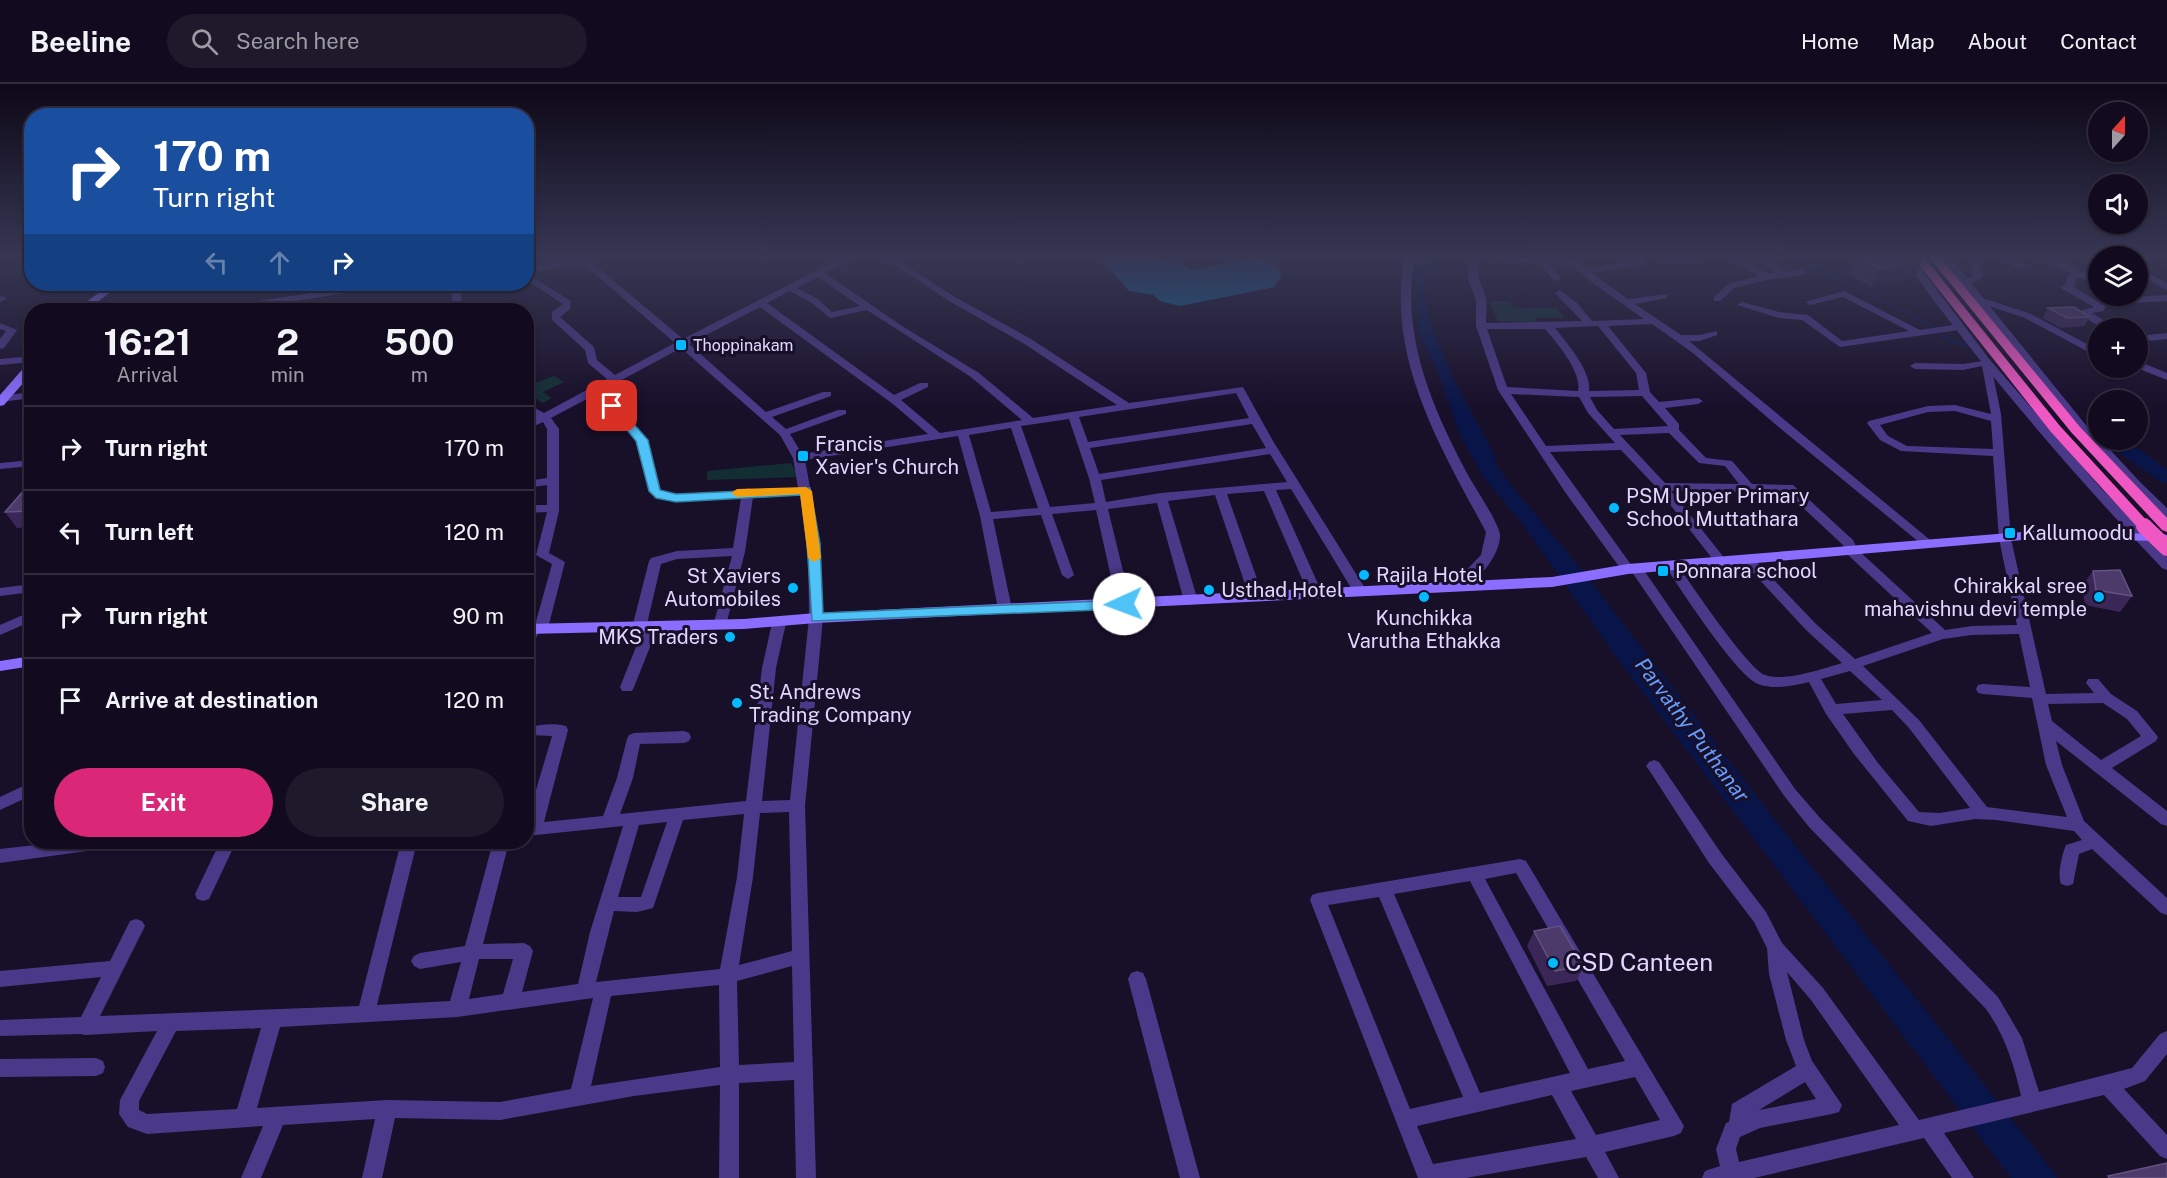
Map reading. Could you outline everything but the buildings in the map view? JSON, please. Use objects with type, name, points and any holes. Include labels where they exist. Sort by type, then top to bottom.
[{"type":"highway","points":[[1958,308],[2053,428],[2141,532],[2167,548]]},
{"type":"highway","points":[[1976,308],[2122,483],[2167,527]]},
{"type":"main road","points":[[1,400],[24,378]]},
{"type":"main road","points":[[534,629],[720,626],[778,623],[816,618],[1191,602],[1256,596],[1361,593],[1552,582],[1632,569],[2034,536],[2141,532],[2167,538]]},
{"type":"main road","points":[[0,666],[24,662]]},
{"type":"street","points":[[565,308],[555,314],[555,318],[590,349],[591,359],[614,379]]},
{"type":"street","points":[[641,308],[784,433],[799,458],[806,491],[814,543],[816,618],[797,806],[806,1178]]},
{"type":"street","points":[[534,423],[751,308]]},
{"type":"street","points":[[768,308],[893,399],[938,437]]},
{"type":"street","points":[[823,308],[831,315],[864,308]]},
{"type":"street","points":[[871,308],[975,375],[1031,422]]},
{"type":"street","points":[[968,308],[1027,341],[1126,406]]},
{"type":"street","points":[[1405,308],[1409,344],[1433,420],[1492,532],[1493,543],[1490,556],[1458,586]]},
{"type":"street","points":[[1481,308],[1481,326],[1503,390],[1569,489],[1632,569],[1790,793],[1815,823],[1984,995],[2005,1020],[2024,1069],[2024,1105]]},
{"type":"street","points":[[1577,308],[1641,373],[1645,393],[1673,424],[1672,430]]},
{"type":"street","points":[[1636,308],[1679,338],[1929,544]]},
{"type":"street","points":[[1753,308],[1779,315],[1805,317],[1840,344],[1959,327]]},
{"type":"street","points":[[1872,308],[1919,333]]},
{"type":"street","points":[[1945,308],[1986,362],[2141,532],[2167,565]]},
{"type":"street","points":[[1987,308],[2084,428],[2135,485],[2167,515]]},
{"type":"street","points":[[2004,308],[2028,316],[2088,349]]},
{"type":"street","points":[[2092,318],[2085,312],[2100,308]]},
{"type":"street","points":[[1481,326],[1548,326],[1656,321]]},
{"type":"street","points":[[0,323],[12,330],[0,346]]},
{"type":"street","points":[[1548,326],[1566,348],[1585,382],[1583,394],[1592,411],[1662,487],[1722,563]]},
{"type":"street","points":[[1679,338],[1700,338],[1713,333]]},
{"type":"street","points":[[2148,338],[2166,337]]},
{"type":"street","points":[[0,362],[24,360]]},
{"type":"street","points":[[1915,366],[1963,367],[1986,362]]},
{"type":"street","points":[[1986,362],[1996,419],[2005,539],[2054,765],[2078,825],[2167,908]]},
{"type":"street","points":[[2148,368],[2167,377]]},
{"type":"street","points":[[893,399],[924,385]]},
{"type":"street","points":[[597,389],[642,440],[656,493],[676,498],[748,492],[806,491]]},
{"type":"street","points":[[799,458],[1239,389],[1272,450],[1330,537],[1361,593]]},
{"type":"street","points":[[1503,390],[1583,394],[1645,393]]},
{"type":"street","points":[[764,416],[827,394]]},
{"type":"street","points":[[1,400],[24,396]]},
{"type":"street","points":[[1656,406],[1698,401]]},
{"type":"street","points":[[1996,419],[1955,408],[1928,409],[1873,423],[1884,438],[1905,449],[1998,453]]},
{"type":"street","points":[[534,411],[545,418],[553,429],[553,508],[542,555],[559,562],[534,629]]},
{"type":"street","points":[[784,433],[842,412]]},
{"type":"street","points":[[1072,416],[1095,478],[1124,604]]},
{"type":"street","points":[[1083,446],[1255,420]]},
{"type":"street","points":[[1015,424],[1068,575]]},
{"type":"street","points":[[1611,432],[1672,430],[1703,460],[1728,463],[1748,487]]},
{"type":"street","points":[[963,433],[986,516],[1005,609]]},
{"type":"street","points":[[1544,449],[1625,446]]},
{"type":"street","points":[[1095,478],[1272,450]]},
{"type":"street","points":[[0,466],[24,464]]},
{"type":"street","points":[[534,484],[552,481]]},
{"type":"street","points":[[986,516],[1101,506],[1220,490],[1296,485]]},
{"type":"street","points":[[1268,486],[1316,595]]},
{"type":"street","points":[[1662,487],[1789,488],[1849,543],[1852,552],[1942,635]]},
{"type":"street","points":[[1220,490],[1256,596]]},
{"type":"street","points":[[720,626],[739,552],[748,492]]},
{"type":"street","points":[[1161,497],[1191,602]]},
{"type":"street","points":[[534,509],[553,508]]},
{"type":"street","points":[[627,687],[645,627],[654,561],[677,555],[739,552]]},
{"type":"street","points":[[1747,559],[1811,627],[1914,724],[1982,812]]},
{"type":"street","points":[[1672,567],[1707,620],[1760,679],[1781,682],[1813,677],[1942,635],[1968,631],[2023,629]]},
{"type":"street","points":[[0,591],[24,589]]},
{"type":"street","points":[[0,630],[24,619]]},
{"type":"street","points":[[729,1178],[728,976],[745,877],[769,668],[778,623]]},
{"type":"street","points":[[1813,677],[1831,710],[1882,779],[1914,817],[1921,820],[1941,819],[1982,812],[2078,825]]},
{"type":"street","points":[[2093,683],[2106,698],[2132,715],[2151,737],[2101,767]]},
{"type":"street","points":[[1983,689],[2038,696],[2106,698]]},
{"type":"street","points":[[1831,710],[1895,704]]},
{"type":"street","points":[[2044,723],[2167,820]]},
{"type":"street","points":[[534,817],[561,730],[535,731]]},
{"type":"street","points":[[609,822],[625,778],[634,739],[684,737]]},
{"type":"street","points":[[1654,766],[1715,858],[1760,917],[1776,948],[1817,994],[1921,1128],[1964,1178]]},
{"type":"street","points":[[0,804],[24,792]]},
{"type":"street","points":[[534,830],[752,807],[797,806]]},
{"type":"street","points":[[608,904],[647,903],[677,815]]},
{"type":"street","points":[[579,1097],[608,904],[633,819]]},
{"type":"street","points":[[2067,879],[2072,850],[2094,842]]},
{"type":"street","points":[[0,856],[54,849]]},
{"type":"street","points":[[203,894],[225,849]]},
{"type":"street","points":[[366,1015],[407,849]]},
{"type":"street","points":[[457,1009],[499,849]]},
{"type":"street","points":[[1520,866],[1674,1125],[1592,1146],[1427,1175],[1318,900],[1474,874],[1520,866]]},
{"type":"street","points":[[1474,874],[1583,1079]]},
{"type":"street","points":[[1384,889],[1475,1104]]},
{"type":"street","points":[[85,1027],[136,926]]},
{"type":"street","points":[[1732,1173],[1726,1149],[1733,1130],[1759,1119],[1832,1105],[1807,1070],[1795,1040],[1778,974],[1776,948]]},
{"type":"street","points":[[420,962],[472,952],[525,951],[510,1002]]},
{"type":"street","points":[[4,1032],[457,1009],[594,990],[728,976],[801,956]]},
{"type":"street","points":[[0,979],[113,968]]},
{"type":"street","points":[[1137,979],[1190,1178]]},
{"type":"street","points":[[244,1118],[273,1019]]},
{"type":"street","points":[[171,1022],[130,1100],[129,1114],[135,1120],[147,1124],[387,1109],[500,1111],[634,1087],[730,1075],[804,1070]]},
{"type":"street","points":[[1712,1178],[1968,1116],[2108,1085],[2138,1075],[2167,1040]]},
{"type":"street","points":[[0,1068],[96,1067]]},
{"type":"street","points":[[1406,1119],[1639,1067]]},
{"type":"street","points":[[1738,1128],[1739,1111],[1768,1091],[1807,1070]]},
{"type":"street","points":[[1557,1085],[1609,1178]]},
{"type":"street","points":[[2108,1085],[2167,1149]]},
{"type":"street","points":[[372,1178],[387,1109]]},
{"type":"street","points":[[251,1178],[278,1115]]},
{"type":"green space","points":[[1492,308],[1557,308],[1564,318],[1535,318],[1537,322],[1498,321]]},
{"type":"green space","points":[[554,376],[564,382],[543,392],[552,398],[543,403],[534,397],[534,382],[536,383]]},
{"type":"green space","points":[[791,463],[799,477],[707,480],[707,471]]},
{"type":"water","points":[[1418,308],[1427,308],[1438,358],[1466,417],[1505,478],[1581,569],[1760,801],[2058,1178],[2011,1178],[1614,654],[1524,526],[1482,475],[1459,433],[1437,369],[1418,333]]},
{"type":"waterway","points":[[1899,308],[1932,326]]},
{"type":"waterway","name":"Parvathy Puthanar","points":[[1430,330],[1448,378],[1491,458]]},
{"type":"waterway","points":[[1941,334],[1951,341],[1970,346]]},
{"type":"waterway","name":"Parvathy Puthanar","points":[[2128,450],[2167,478]]},
{"type":"slow traffic","points":[[737,493],[806,491],[814,558]]},
{"type":"place","name":"Thoppinakam","points":[[681,345]]},
{"type":"place","name":"Francis Xavier's Church","points":[[803,456]]},
{"type":"place","name":"PSM Upper Primary School Muttathara","points":[[1614,508]]},
{"type":"place","name":"Kallumoodu","points":[[2010,533]]},
{"type":"place","name":"Ponnara school","points":[[1663,571]]},
{"type":"place","name":"Rajila Hotel","points":[[1364,575]]},
{"type":"place","name":"St Xaviers Automobiles","points":[[793,588]]},
{"type":"place","name":"Usthad Hotel","points":[[1209,590]]},
{"type":"place","name":"Kunchikka Varutha Ethakka","points":[[1424,597]]},
{"type":"place","name":"Chirakkal sree mahavishnu devi temple","points":[[2099,597]]},
{"type":"place","name":"MKS Traders","points":[[730,637]]},
{"type":"place","name":"St. Andrews Trading Company","points":[[737,703]]},
{"type":"place","name":"CSD Canteen","points":[[1553,963]]},
{"type":"route","points":[[612,406],[642,440],[655,491],[660,495],[676,498],[748,492],[806,491],[814,543],[816,618],[1124,604]]}]
